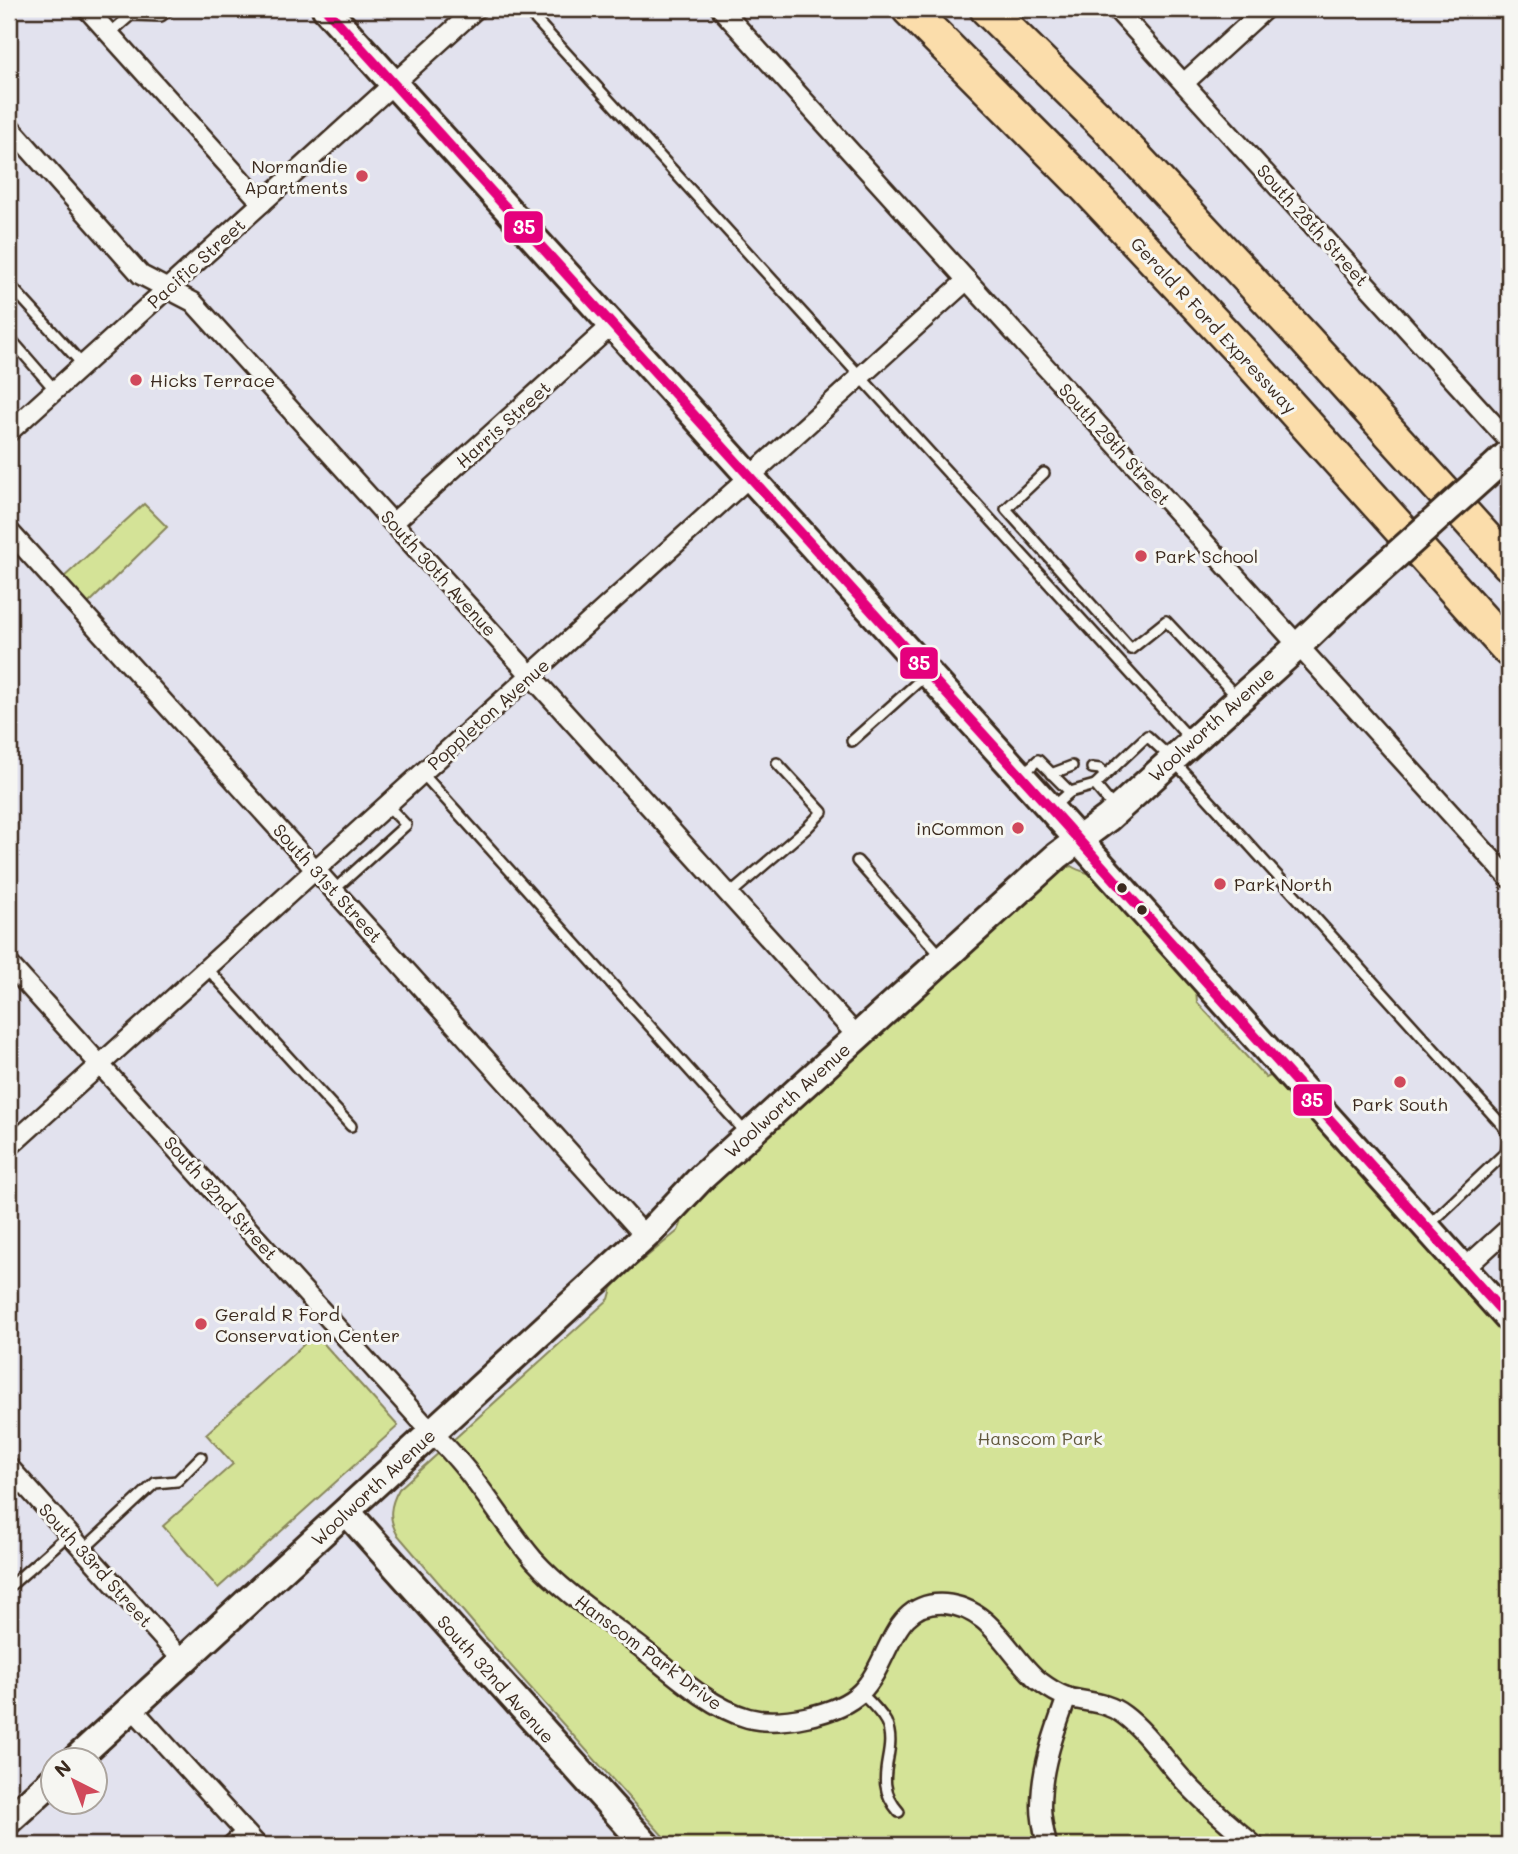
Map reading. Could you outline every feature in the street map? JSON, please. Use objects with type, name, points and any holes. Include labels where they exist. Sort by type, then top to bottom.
[{"type":"highway","name":"Gerald R Ford Expressway","points":[[909,9],[1084,186],[1234,344],[1509,650]]},
{"type":"highway","points":[[987,9],[1115,136],[1305,339],[1509,564]]},
{"type":"street","points":[[87,9],[262,203]]},
{"type":"street","points":[[326,9],[1021,776],[1061,800],[1079,840],[1509,1319]]},
{"type":"street","name":"Pacific Street","points":[[9,432],[476,9]]},
{"type":"street","name":"South 29th Street","points":[[721,9],[1509,878]]},
{"type":"street","name":"South 28th Street","points":[[1116,9],[1509,441]]},
{"type":"street","points":[[1184,83],[1265,9]]},
{"type":"street","name":"South 30th Avenue","points":[[9,126],[141,275],[193,302],[857,1036]]},
{"type":"street","name":"Poppleton Avenue","points":[[9,1147],[967,280]]},
{"type":"street","name":"Harris Street","points":[[393,523],[612,325]]},
{"type":"street","name":"Woolworth Avenue","points":[[92,1745],[645,1236],[690,1189],[857,1036],[1057,856],[1116,810],[1172,760],[1501,461]]},
{"type":"street","name":"South 31st Street","points":[[9,531],[645,1236]]},
{"type":"street","name":"South 32nd Street","points":[[9,964],[432,1433]]},
{"type":"street","points":[[1464,1269],[1509,1228]]},
{"type":"street","name":"Hanscom Park Drive","points":[[432,1433],[452,1451],[523,1545],[553,1579],[708,1699],[730,1711],[746,1717],[775,1721],[804,1717],[831,1709],[861,1693],[906,1617],[923,1605],[958,1606],[985,1620],[1034,1676],[1051,1689],[1067,1697],[1113,1707],[1124,1715],[1186,1783],[1254,1845]]},
{"type":"street","name":"South 33rd Street","points":[[9,1467],[184,1662]]},
{"type":"street","name":"South 32nd Avenue","points":[[347,1512],[646,1845]]},
{"type":"street","points":[[1046,1845],[1041,1808],[1043,1778],[1049,1749],[1067,1697]]},
{"type":"street","points":[[133,1709],[257,1845]]},
{"type":"street","points":[[9,1820],[38,1794]]},
{"type":"lane","points":[[109,34],[131,15],[161,16],[170,9]]},
{"type":"lane","points":[[526,9],[1192,742]]},
{"type":"lane","points":[[9,284],[83,365]]},
{"type":"lane","points":[[9,337],[55,390]]},
{"type":"lane","points":[[1044,473],[1006,509],[1131,649],[1166,621],[1240,699]]},
{"type":"lane","points":[[852,741],[928,673]]},
{"type":"lane","points":[[1021,776],[1038,760],[1051,774],[1061,800],[1096,785],[1147,736],[1172,760],[1507,1133],[1509,1145],[1503,1156],[1426,1227]]},
{"type":"lane","points":[[729,895],[798,836],[821,812],[777,763]]},
{"type":"lane","points":[[1051,774],[1072,766]]},
{"type":"lane","points":[[1092,768],[1100,769],[1105,775]]},
{"type":"lane","points":[[422,773],[748,1136]]},
{"type":"lane","points":[[1096,785],[1116,810]]},
{"type":"lane","points":[[334,890],[405,825],[387,805]]},
{"type":"lane","points":[[857,862],[943,958]]},
{"type":"lane","points":[[207,968],[351,1126]]},
{"type":"lane","points":[[83,1550],[155,1483],[177,1481],[201,1457]]},
{"type":"lane","points":[[9,1587],[69,1534]]},
{"type":"lane","points":[[861,1693],[880,1713],[888,1731],[885,1786],[888,1798],[899,1812]]},
{"type":"lane","points":[[225,1845],[243,1829]]},
{"type":"green space","points":[[144,504],[167,527],[88,604],[63,578]]},
{"type":"green space","name":"Hanscom Park","points":[[1071,866],[1101,878],[1196,988],[1197,1002],[1266,1078],[1274,1074],[1486,1306],[1509,1337],[1509,1845],[671,1845],[480,1631],[394,1528],[391,1512],[399,1489],[609,1299],[612,1288],[623,1276],[678,1231],[687,1209],[771,1128],[776,1128],[1060,869]]},
{"type":"green space","points":[[315,1334],[398,1426],[218,1588],[163,1526],[233,1464],[206,1434]]},
{"type":"transit line","name":"35","points":[[326,9],[1509,1319]]},
{"type":"place","name":"Normandie Apartments","points":[[362,176]]},
{"type":"place","name":"Hicks Terrace","points":[[136,380]]},
{"type":"place","name":"Park School","points":[[1141,556]]},
{"type":"place","name":"inCommon","points":[[1018,828]]},
{"type":"place","name":"Park North","points":[[1220,884]]},
{"type":"place","name":"Park South","points":[[1400,1082]]},
{"type":"place","name":"Gerald R Ford Conservation Center","points":[[201,1324]]}]
